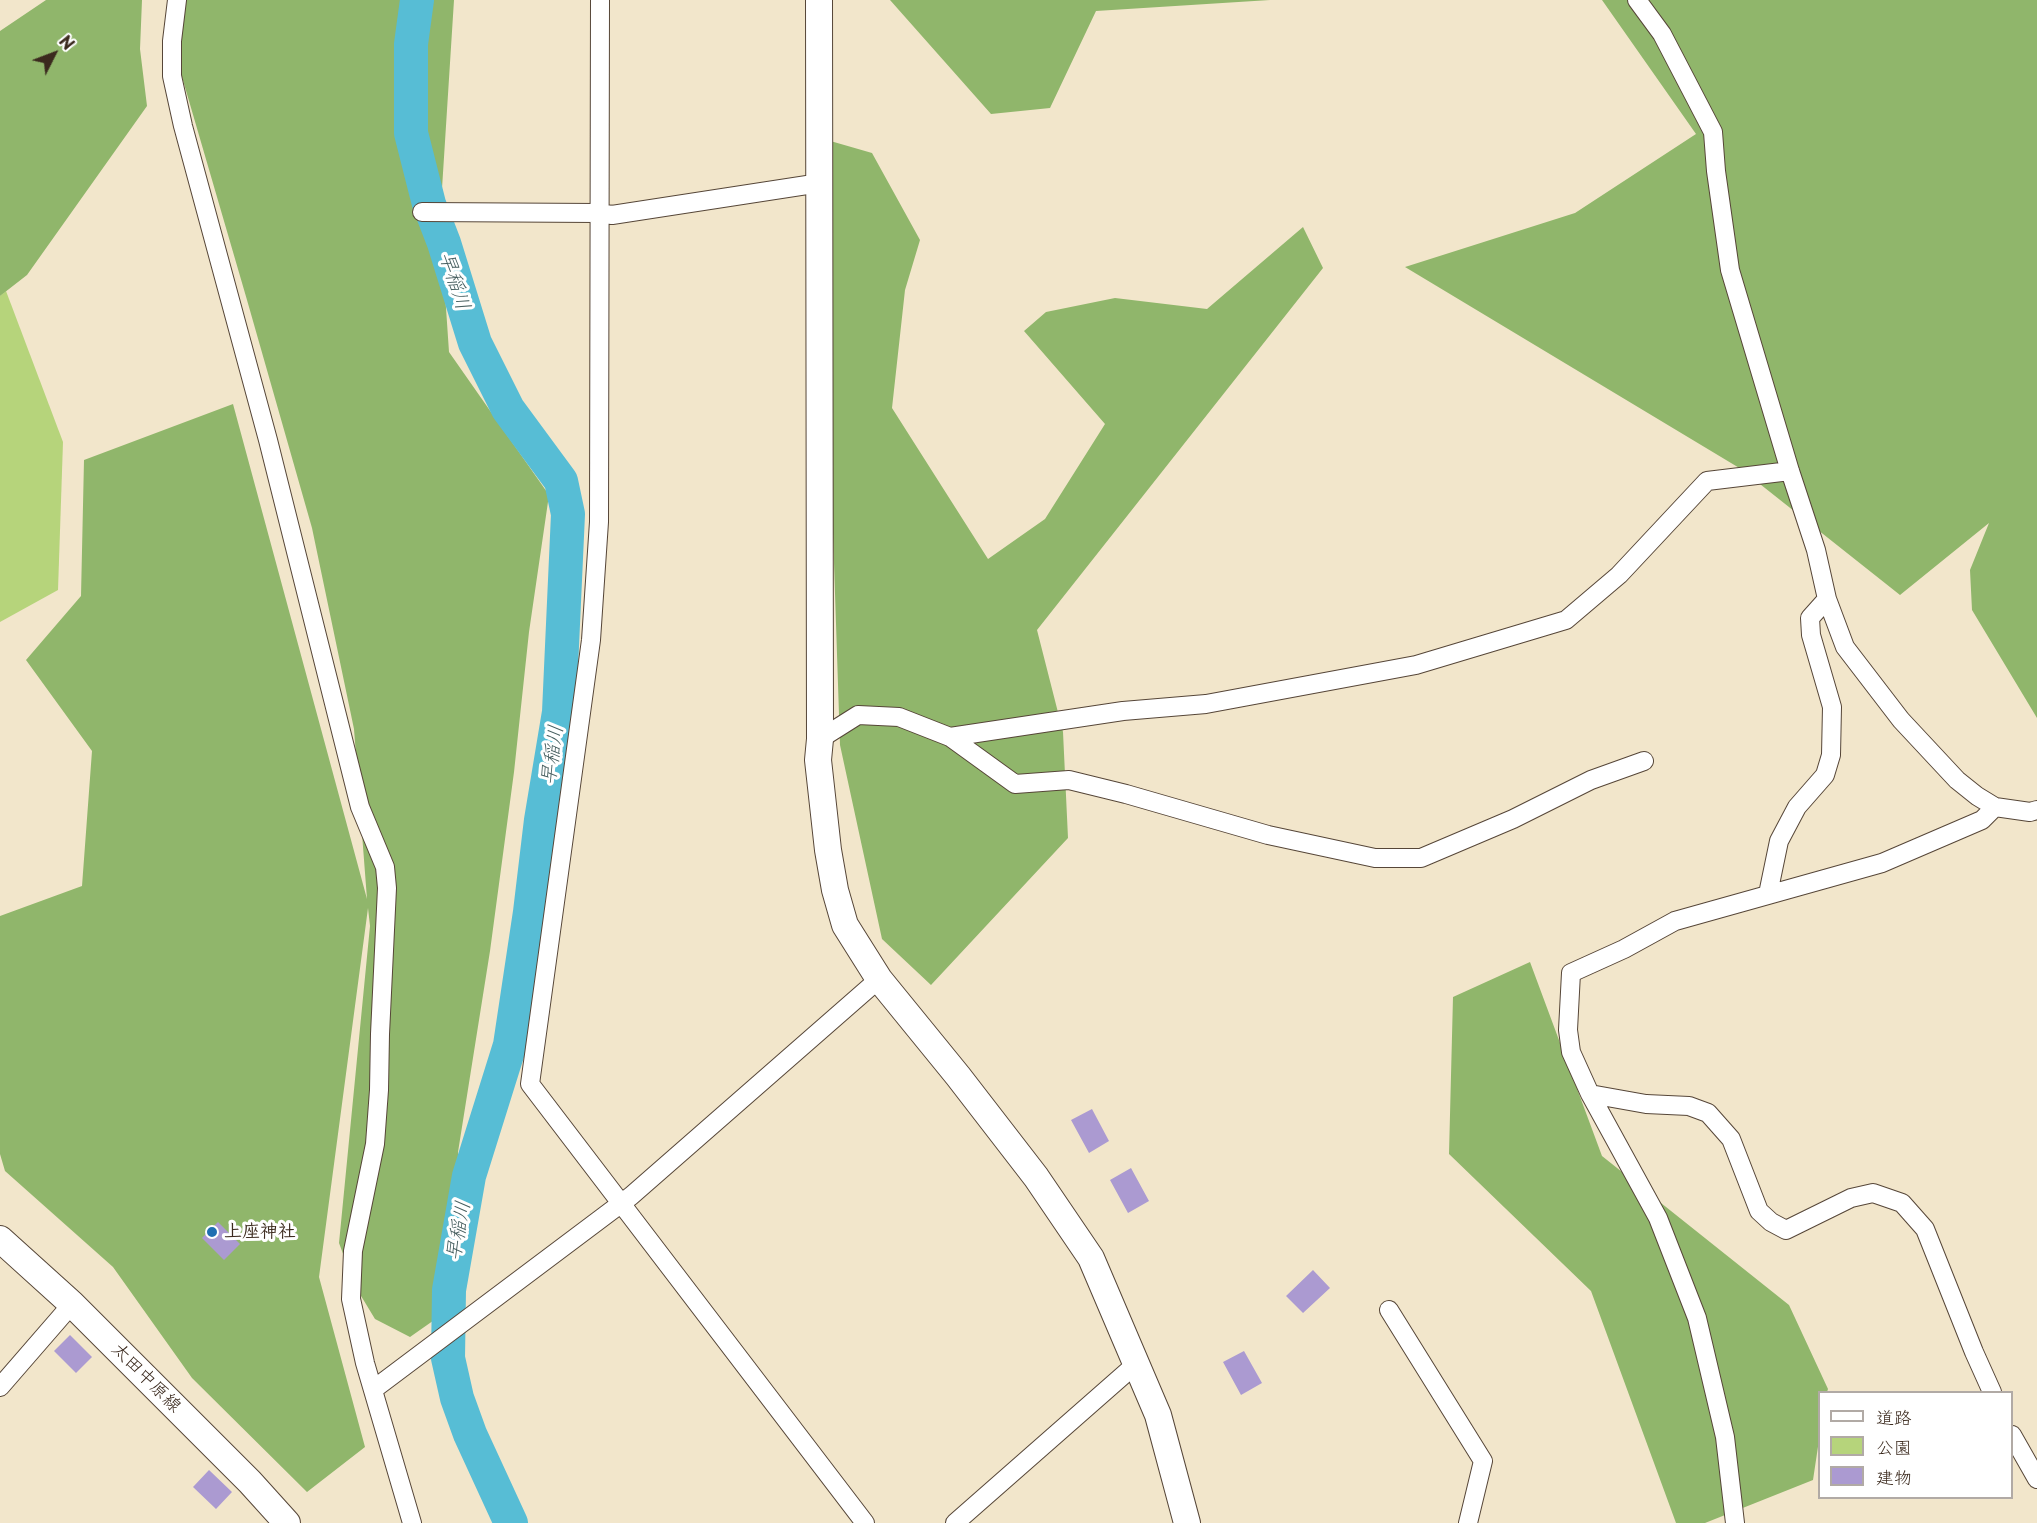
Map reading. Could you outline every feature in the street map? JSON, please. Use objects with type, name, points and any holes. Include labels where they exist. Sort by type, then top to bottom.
[{"type":"street","points":[[177,0],[172,41],[172,76],[183,126],[268,440],[360,807],[385,867],[387,888],[375,1144],[353,1251],[351,1299],[365,1363],[412,1523]]},
{"type":"street","points":[[600,0],[599,522],[591,640],[531,1084],[865,1523]]},
{"type":"street","points":[[819,0],[820,739],[818,760],[835,890],[845,925],[879,979],[1036,1177],[1091,1258],[1158,1414],[1187,1523]]},
{"type":"street","points":[[1637,0],[1662,34],[1713,132],[1730,270],[1816,550],[1827,599],[1845,648],[1901,720],[1958,780],[1995,807],[2030,812],[2037,810]]},
{"type":"street","points":[[422,212],[612,215],[820,183]]},
{"type":"street","points":[[950,737],[1123,711],[1206,704],[1416,665],[1566,620],[1619,575],[1707,481],[1790,471]]},
{"type":"street","points":[[1768,894],[1779,841],[1797,807],[1825,775],[1831,755],[1832,707],[1811,635],[1810,618],[1827,599]]},
{"type":"street","points":[[820,739],[858,715],[899,717],[950,737],[1015,784],[1069,780],[1268,835],[1375,858],[1421,858],[1513,819],[1591,780],[1644,761]]},
{"type":"street","points":[[1735,1523],[1725,1437],[1697,1318],[1658,1218],[1590,1094],[1571,1052],[1568,1030],[1571,973],[1624,950],[1675,921],[1882,863],[1982,820],[1995,807]]},
{"type":"street","points":[[374,1389],[631,1196],[879,979]]},
{"type":"street","points":[[1590,1094],[1646,1104],[1689,1106],[1708,1113],[1731,1138],[1760,1211],[1771,1222],[1786,1230],[1851,1198],[1873,1193],[1902,1203],[1925,1229],[1992,1391]]},
{"type":"street","name":"太田中原線","points":[[0,1239],[72,1304],[250,1482],[287,1523]]},
{"type":"street","points":[[0,1387],[72,1304]]},
{"type":"street","points":[[1389,1310],[1484,1461],[1468,1523]]},
{"type":"street","points":[[955,1523],[1136,1364]]},
{"type":"street","points":[[2013,1437],[2037,1479]]},
{"type":"green space","points":[[46,0],[142,0],[140,49],[147,106],[27,275],[0,296],[0,31]]},
{"type":"green space","points":[[173,0],[454,0],[440,220],[449,352],[549,495],[529,632],[514,772],[490,951],[458,1152],[457,1304],[410,1337],[375,1319],[355,1286],[339,1243],[370,926],[368,908],[319,1277],[365,1447],[307,1492],[192,1378],[113,1267],[5,1171],[0,1154],[0,916],[82,886],[92,751],[26,660],[81,596],[84,460],[233,404],[367,899],[354,729],[312,528],[180,70]]},
{"type":"green space","points":[[890,0],[1270,0],[1096,11],[1050,108],[991,114]]},
{"type":"green space","points":[[1602,0],[2037,0],[2037,718],[1972,610],[1970,570],[1989,523],[1900,595],[1741,469],[1405,267],[1575,213],[1696,134]]},
{"type":"green space","points":[[820,138],[872,153],[920,240],[905,290],[892,408],[988,559],[1045,519],[1105,424],[1024,331],[1046,312],[1115,298],[1207,309],[1303,227],[1323,268],[1037,630],[1063,732],[1068,838],[931,985],[882,939],[840,745]]},
{"type":"green space","points":[[6,291],[63,442],[58,590],[0,622],[0,296]]},
{"type":"green space","points":[[1530,962],[1602,1156],[1789,1305],[1828,1389],[1827,1391],[1818,1391],[1818,1447],[1813,1480],[1705,1523],[1676,1523],[1591,1291],[1449,1154],[1453,997]]},
{"type":"building","points":[[1092,1109],[1109,1141],[1089,1153],[1071,1120]]},
{"type":"building","points":[[1131,1168],[1149,1201],[1128,1213],[1110,1180]]},
{"type":"building","points":[[218,1222],[240,1244],[224,1260],[202,1238]]},
{"type":"building","points":[[1313,1270],[1330,1288],[1303,1313],[1286,1296]]},
{"type":"building","points":[[70,1335],[92,1357],[76,1373],[54,1351]]},
{"type":"building","points":[[1244,1351],[1262,1383],[1241,1395],[1223,1362]]},
{"type":"building","points":[[209,1470],[232,1492],[216,1509],[193,1487]]},
{"type":"waterway","name":"早稲川","points":[[417,0],[411,44],[411,133],[429,204],[444,243],[475,343],[508,409],[561,481],[568,514],[559,712],[541,820],[510,1045],[469,1176],[449,1290],[448,1358],[457,1398],[470,1434],[511,1523]]},
{"type":"place","name":"上座神社","points":[[212,1232]]}]
